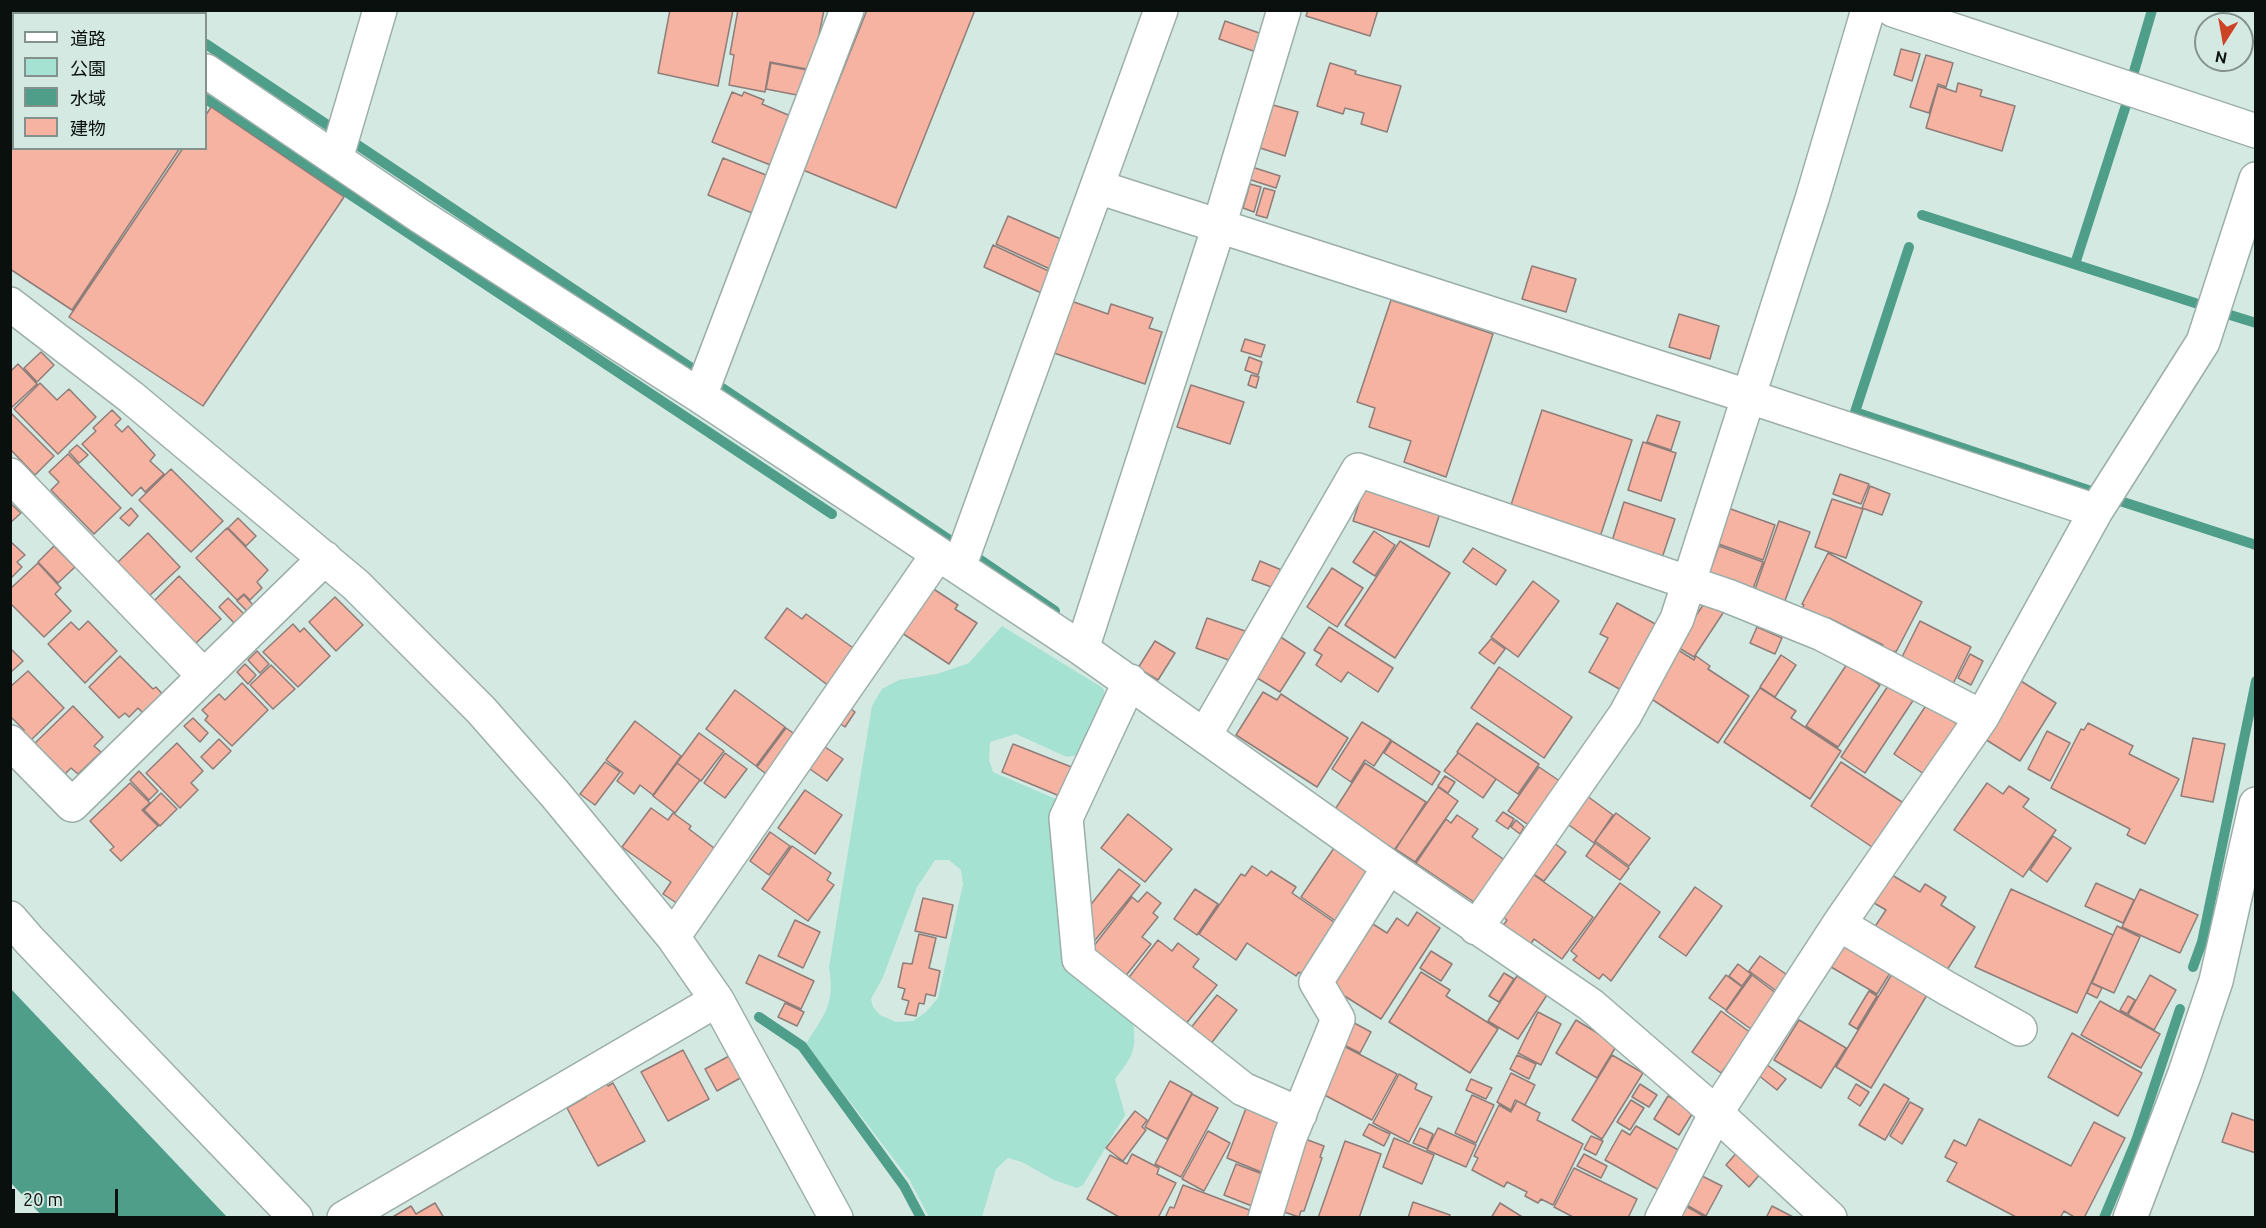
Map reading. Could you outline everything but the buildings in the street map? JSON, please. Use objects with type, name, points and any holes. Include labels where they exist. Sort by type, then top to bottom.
[{"type":"street","points":[[336,159],[380,10]]},
{"type":"street","points":[[700,396],[847,10]]},
{"type":"street","points":[[673,937],[949,560],[1098,187],[1161,10]]},
{"type":"street","points":[[1082,648],[1219,226],[1284,10]]},
{"type":"street","points":[[1476,928],[1625,715],[1677,619],[1750,397],[1868,10]]},
{"type":"street","points":[[1893,10],[2256,131]]},
{"type":"street","points":[[207,72],[336,159],[1082,648],[1389,867],[1591,1005],[1716,1113],[1830,1218]]},
{"type":"street","points":[[1662,1218],[1716,1113],[1839,924],[1982,717],[2096,511],[2203,342],[2256,179]]},
{"type":"street","points":[[1098,187],[2096,511]]},
{"type":"street","points":[[10,304],[131,397],[325,558],[356,585],[481,710],[555,794],[673,937],[717,1000],[836,1218]]},
{"type":"street","points":[[1205,735],[1358,470],[1690,584],[1821,634],[1982,717]]},
{"type":"street","points":[[10,475],[204,676]]},
{"type":"street","points":[[10,742],[72,805],[325,558]]},
{"type":"street","points":[[1130,681],[1066,818],[1078,959],[1243,1089],[1300,1114]]},
{"type":"street","points":[[2138,1215],[2216,981],[2256,804]]},
{"type":"street","points":[[1265,1218],[1300,1114],[1338,1019],[1316,982],[1389,867]]},
{"type":"street","points":[[10,918],[296,1218]]},
{"type":"street","points":[[1839,924],[2020,1029]]},
{"type":"street","points":[[344,1218],[717,1000]]},
{"type":"green space","points":[[1002,626],[1103,688],[1107,700],[1077,755],[1067,757],[1016,734],[990,742],[989,760],[993,772],[1056,799],[1059,804],[1056,872],[1133,1023],[1134,1047],[1129,1059],[1115,1079],[1125,1115],[1083,1185],[1077,1188],[1054,1180],[1022,1162],[1008,1158],[996,1169],[982,1217],[929,1217],[909,1179],[806,1044],[827,1008],[831,991],[829,967],[872,706],[882,689],[899,680],[937,674],[969,663]],"holes":[[[935,860],[949,860],[961,870],[963,884],[938,998],[926,1012],[913,1021],[896,1022],[880,1015],[873,1007],[871,999],[883,977],[917,887]]]},
{"type":"water","points":[[11,989],[227,1217],[43,1217],[11,1183]]},
{"type":"waterway","points":[[2133,75],[2152,10]]},
{"type":"waterway","points":[[207,45],[335,130]]},
{"type":"waterway","points":[[207,100],[832,514]]},
{"type":"waterway","points":[[2075,264],[2127,102]]},
{"type":"waterway","points":[[350,140],[696,371]]},
{"type":"waterway","points":[[1922,215],[2195,303]]},
{"type":"waterway","points":[[1909,247],[1855,412],[2091,491]]},
{"type":"waterway","points":[[2227,314],[2256,323]]},
{"type":"waterway","points":[[722,388],[957,545]]},
{"type":"waterway","points":[[2120,501],[2256,545]]},
{"type":"waterway","points":[[973,555],[1055,611]]},
{"type":"waterway","points":[[2193,967],[2202,942],[2256,681]]},
{"type":"waterway","points":[[2104,1218],[2136,1141],[2180,1009]]},
{"type":"waterway","points":[[759,1017],[802,1046],[904,1186],[921,1218]]}]
